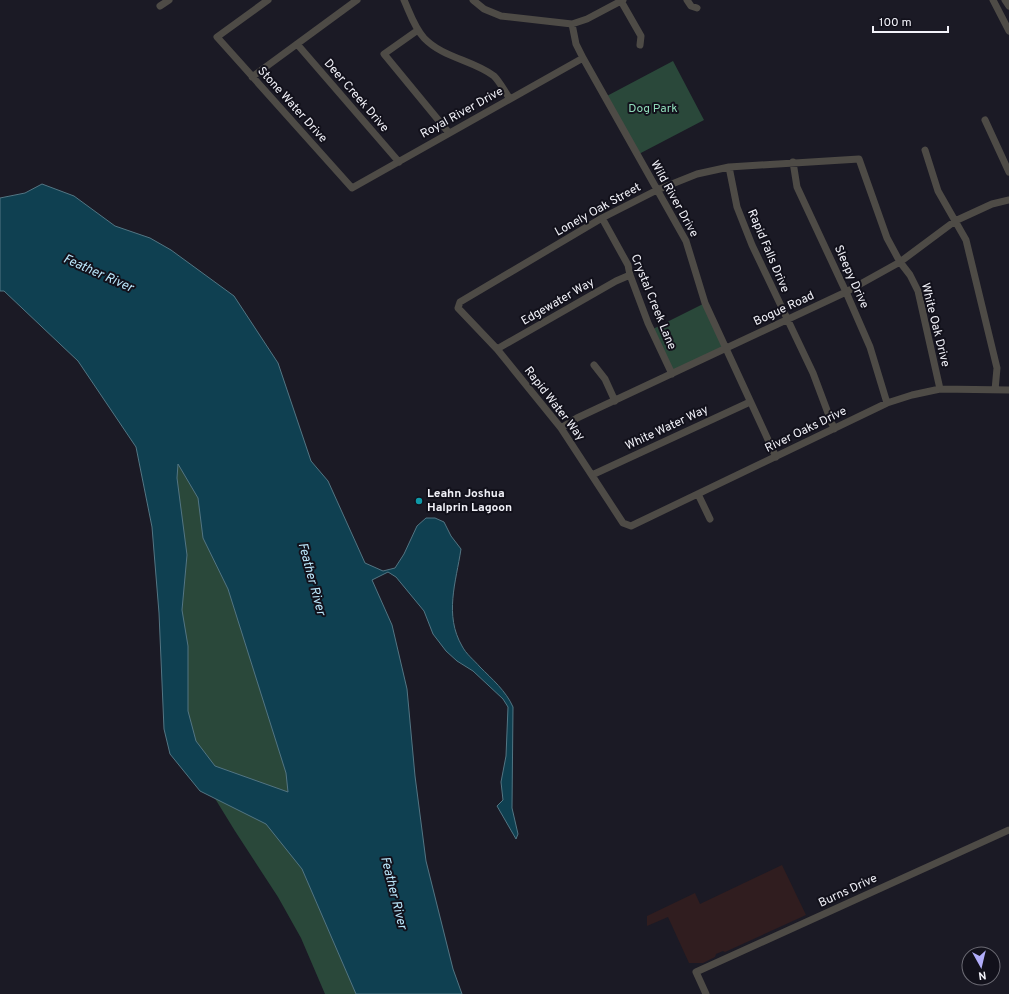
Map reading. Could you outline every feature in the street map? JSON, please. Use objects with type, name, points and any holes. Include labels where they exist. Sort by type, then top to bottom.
[{"type":"street","points":[[160,6],[169,0]]},
{"type":"street","name":"Stone Water Drive","points":[[268,0],[217,37],[352,188]]},
{"type":"street","points":[[252,77],[357,0]]},
{"type":"street","points":[[404,0],[418,30],[425,39],[435,47],[456,58],[480,67],[495,77],[510,99]]},
{"type":"street","points":[[473,0],[484,9],[501,16],[572,24],[587,19],[622,1],[641,36],[640,45]]},
{"type":"street","points":[[686,0],[691,6],[697,8]]},
{"type":"street","points":[[993,0],[1009,31]]},
{"type":"street","points":[[1005,0],[1009,6]]},
{"type":"street","name":"Wild River Drive","points":[[572,24],[576,44],[583,58],[686,241],[705,303],[776,456]]},
{"type":"street","points":[[418,30],[384,54],[449,133]]},
{"type":"street","name":"Deer Creek Drive","points":[[297,44],[399,162]]},
{"type":"street","name":"Royal River Drive","points":[[352,188],[583,58]]},
{"type":"street","points":[[985,120],[1009,172]]},
{"type":"street","points":[[925,150],[938,191],[966,240],[997,368],[995,390]]},
{"type":"street","name":"Lonely Oak Street","points":[[458,308],[460,302],[602,218],[657,190],[697,174],[729,167],[859,159]]},
{"type":"street","name":"White Oak Drive","points":[[859,159],[887,238],[900,262],[910,274],[918,291],[940,389]]},
{"type":"street","name":"Sleepy Drive","points":[[793,162],[797,187],[870,347],[887,403]]},
{"type":"street","name":"Rapid Falls Drive","points":[[729,167],[737,207],[752,245],[813,373],[834,429]]},
{"type":"street","name":"Bogue Road","points":[[561,428],[577,418],[846,292],[900,262],[955,221],[992,204],[1009,200]]},
{"type":"street","name":"Crystal Creek Lane","points":[[602,218],[628,265],[630,275],[648,322],[672,374]]},
{"type":"street","name":"Edgewater Way","points":[[497,350],[616,281],[630,275]]},
{"type":"street","name":"Rapid Water Way","points":[[458,308],[497,350],[561,428],[622,523]]},
{"type":"street","points":[[594,365],[605,379],[615,401]]},
{"type":"street","name":"River Oaks Drive","points":[[622,523],[631,526],[887,403],[912,395],[940,389],[1009,390]]},
{"type":"street","name":"White Water Way","points":[[592,475],[750,402]]},
{"type":"street","points":[[698,494],[710,519]]},
{"type":"street","name":"Burns Drive","points":[[706,994],[696,972],[1009,830]]},
{"type":"shaded area","points":[[782,865],[806,915],[725,952],[723,951],[716,954],[715,957],[703,963],[689,963],[668,917],[647,926],[647,916],[695,893],[700,904]]},
{"type":"green space","name":"Dog Park","points":[[673,61],[704,120],[637,155],[605,97]]},
{"type":"green space","points":[[705,303],[726,349],[672,374],[651,330]]},
{"type":"green space","points":[[166,446],[216,510],[366,994],[325,994],[301,938],[278,897],[187,753]]},
{"type":"water","name":"Feather River","points":[[42,184],[74,196],[115,226],[150,238],[171,250],[234,296],[278,363],[311,461],[328,481],[365,563],[383,571],[395,568],[404,554],[417,526],[426,518],[435,518],[444,522],[451,536],[461,549],[454,586],[452,610],[457,634],[466,652],[503,690],[513,707],[512,808],[518,834],[516,839],[497,806],[503,800],[501,782],[506,756],[508,707],[503,699],[473,671],[457,661],[446,651],[433,634],[424,611],[396,577],[388,572],[372,580],[392,625],[407,689],[415,776],[426,861],[453,969],[462,994],[356,994],[302,869],[266,824],[200,791],[170,754],[164,729],[159,613],[152,527],[136,447],[78,361],[4,291],[0,291],[0,198],[25,193]],"holes":[[[178,464],[198,498],[203,538],[228,589],[286,773],[288,792],[215,766],[196,741],[188,711],[188,646],[182,610],[187,555],[177,478]]]},
{"type":"place","name":"Leahn Joshua Halprin Lagoon","points":[[419,501]]}]
